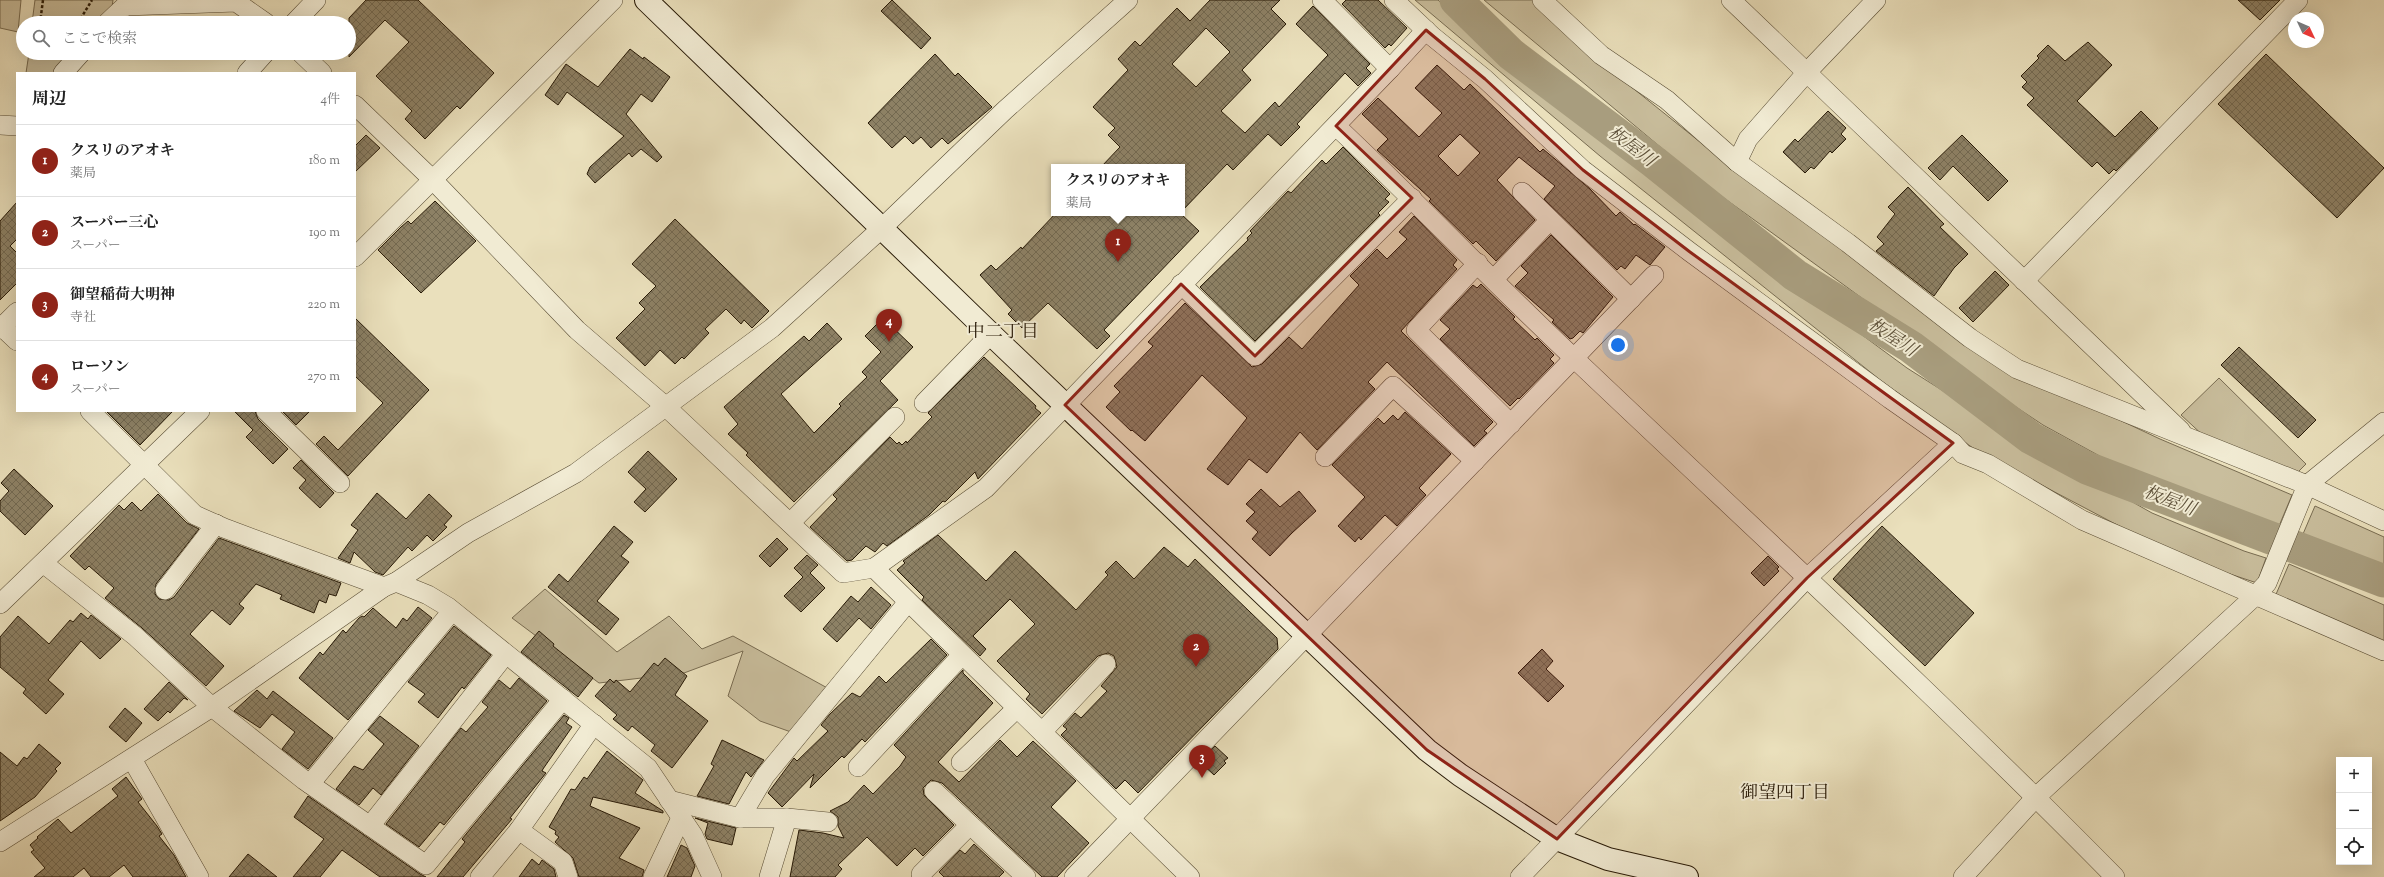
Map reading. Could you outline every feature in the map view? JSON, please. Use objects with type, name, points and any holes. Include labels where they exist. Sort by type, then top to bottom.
[{"type":"street","points":[[301,16],[316,0]]},
{"type":"street","points":[[356,255],[613,0]]},
{"type":"street","points":[[646,0],[991,334],[1309,635],[1427,750],[1460,775],[1557,838],[1608,859],[1687,877]]},
{"type":"street","points":[[0,842],[212,707],[390,584],[468,533],[576,473],[772,328],[882,228],[1005,110],[1128,0]]},
{"type":"street","points":[[1322,0],[1390,69]]},
{"type":"street","points":[[1394,0],[1426,30],[1485,79],[1582,170],[1690,252],[1890,399],[1953,443],[1963,454],[1988,464],[2082,520],[2261,590],[2384,651]]},
{"type":"street","points":[[1542,0],[1601,55],[1667,100],[1737,162],[1848,243],[1970,338],[2017,369],[2186,436],[2303,492],[2384,521]]},
{"type":"street","points":[[1731,0],[1808,71],[2186,436]]},
{"type":"street","points":[[1737,162],[1748,138],[1808,71],[1876,0]]},
{"type":"street","points":[[2024,281],[2298,0]]},
{"type":"street","points":[[113,16],[125,3],[236,2],[256,16]]},
{"type":"street","points":[[356,106],[432,179],[577,330],[665,406],[843,573],[874,568],[986,488],[1181,284],[1336,126],[1426,30]]},
{"type":"street","points":[[65,72],[75,60]]},
{"type":"street","points":[[247,72],[258,60]]},
{"type":"street","points":[[308,60],[321,72]]},
{"type":"street","points":[[0,125],[16,126]]},
{"type":"street","points":[[1336,126],[1412,198],[1574,358],[2036,797],[2114,877]]},
{"type":"street","points":[[1522,192],[1631,299]]},
{"type":"street","points":[[1181,284],[1255,356],[1412,198]]},
{"type":"street","points":[[1494,279],[1550,220]]},
{"type":"street","points":[[1478,263],[1416,330],[1511,424]]},
{"type":"street","points":[[1074,877],[1309,635],[1654,275]]},
{"type":"street","points":[[16,313],[1,327],[16,340]]},
{"type":"street","points":[[924,403],[991,334]]},
{"type":"street","points":[[1325,457],[1393,386],[1475,462]]},
{"type":"street","points":[[91,412],[145,463],[195,515],[216,524],[390,584],[428,595],[452,611],[505,655],[563,699],[648,768],[693,835],[712,877]]},
{"type":"street","points":[[0,604],[199,412]]},
{"type":"street","points":[[267,412],[340,483]]},
{"type":"street","points":[[790,523],[895,418]]},
{"type":"street","points":[[1962,877],[2036,797],[2261,590],[2303,492],[2384,422]]},
{"type":"street","points":[[1520,877],[1807,578],[1953,443]]},
{"type":"street","points":[[165,590],[216,524]]},
{"type":"street","points":[[43,563],[135,636],[212,707],[310,784],[426,864],[563,699]]},
{"type":"street","points":[[874,568],[1190,877]]},
{"type":"street","points":[[740,818],[765,776],[908,602]]},
{"type":"street","points":[[310,784],[452,611]]},
{"type":"street","points":[[370,826],[505,655]]},
{"type":"street","points":[[858,767],[962,655]]},
{"type":"street","points":[[1042,732],[1106,664]]},
{"type":"street","points":[[961,762],[1017,708]]},
{"type":"street","points":[[480,877],[518,830],[594,724]]},
{"type":"street","points":[[132,759],[199,877]]},
{"type":"street","points":[[934,791],[1026,877]]},
{"type":"street","points":[[669,800],[740,818],[786,818],[828,822]]},
{"type":"street","points":[[653,877],[681,818]]},
{"type":"street","points":[[769,877],[786,818]]},
{"type":"street","points":[[921,874],[970,825]]},
{"type":"street","points":[[518,830],[563,862],[568,877]]},
{"type":"path","points":[[41,16],[43,0]]},
{"type":"path","points":[[82,16],[92,0]]},
{"type":"highlighted area","points":[[1426,30],[1485,79],[1583,170],[1690,252],[1953,443],[1807,578],[1557,839],[1427,750],[1065,405],[1181,284],[1255,356],[1412,198],[1336,126]]},
{"type":"shaded area","points":[[0,0],[21,0],[20,16],[16,16],[16,32],[0,28]]},
{"type":"shaded area","points":[[35,0],[113,0],[112,7],[104,16],[33,16]]},
{"type":"shaded area","points":[[1415,0],[1438,0],[1503,59],[1756,257],[1907,368],[2003,429],[2152,513],[2244,551],[2266,558],[2257,583],[2176,556],[1977,451],[1879,379],[1600,156]]},
{"type":"shaded area","points":[[1484,0],[1537,0],[1599,61],[1730,166],[2009,368],[2160,439],[2292,495],[2279,526],[2127,471],[2043,425],[1968,375],[1706,185]]},
{"type":"shaded area","points":[[28,60],[66,60],[56,72],[26,72]]},
{"type":"shaded area","points":[[2219,378],[2306,464],[2296,474],[2206,438],[2181,415]]},
{"type":"shaded area","points":[[2315,506],[2384,537],[2384,570],[2303,534]]},
{"type":"shaded area","points":[[2289,564],[2384,605],[2384,645],[2274,599]]},
{"type":"shaded area","points":[[545,589],[617,652],[669,616],[702,649],[733,636],[831,690],[791,732],[760,721],[728,696],[743,651],[684,673],[599,683],[512,618]]},
{"type":"building","points":[[366,0],[418,0],[494,73],[460,109],[457,106],[425,139],[405,119],[412,111],[376,76],[409,42],[385,20],[356,50],[356,16],[351,16]]},
{"type":"building","points":[[892,0],[931,38],[921,49],[881,11]]},
{"type":"building","points":[[1210,0],[1280,0],[1271,9],[1286,24],[1242,70],[1251,80],[1221,111],[1245,133],[1275,102],[1279,107],[1328,55],[1296,24],[1313,6],[1370,64],[1366,68],[1371,73],[1358,86],[1345,73],[1297,124],[1300,127],[1281,146],[1268,134],[1233,170],[1227,164],[1185,208],[1185,164],[1104,164],[1120,147],[1108,135],[1115,128],[1093,107],[1128,70],[1118,59],[1135,41],[1140,46],[1177,8],[1190,21]],"holes":[[[1206,28],[1230,52],[1196,87],[1172,64]]]},
{"type":"building","points":[[1346,0],[1378,0],[1407,28],[1391,46],[1389,44],[1385,48],[1342,4]]},
{"type":"building","points":[[2238,0],[2280,0],[2260,20]]},
{"type":"building","points":[[2088,42],[2112,65],[2077,101],[2115,137],[2141,111],[2158,128],[2116,171],[2114,169],[2109,174],[2097,162],[2092,167],[2027,105],[2034,98],[2022,87],[2027,82],[2021,76],[2039,58],[2037,56],[2048,45],[2065,61]]},
{"type":"building","points":[[630,49],[643,59],[644,57],[670,77],[652,102],[641,94],[626,114],[662,157],[657,162],[641,149],[632,157],[629,153],[595,183],[587,174],[590,167],[624,136],[567,92],[558,105],[545,95],[566,64],[598,87]]},
{"type":"building","points":[[935,54],[955,76],[958,73],[992,107],[948,144],[942,138],[931,148],[921,137],[913,144],[905,136],[892,148],[868,123]]},
{"type":"building","points":[[2266,54],[2384,168],[2337,218],[2218,104]]},
{"type":"building","points":[[1437,65],[1464,90],[1470,84],[1540,152],[1543,149],[1555,159],[1590,189],[1616,216],[1620,212],[1634,225],[1635,224],[1665,247],[1650,265],[1636,255],[1625,269],[1621,266],[1617,270],[1544,199],[1555,186],[1519,157],[1497,180],[1535,220],[1496,261],[1476,241],[1473,244],[1429,201],[1431,199],[1377,150],[1388,139],[1362,114],[1378,98],[1419,137],[1442,113],[1415,88]],"holes":[[[1460,134],[1480,153],[1458,176],[1438,156]]]},
{"type":"building","points":[[1828,111],[1846,128],[1841,134],[1846,139],[1832,153],[1830,151],[1814,169],[1811,167],[1805,173],[1783,152],[1795,139],[1798,142]]},
{"type":"building","points":[[366,135],[380,148],[356,171],[356,145]]},
{"type":"building","points":[[1962,135],[2008,181],[1988,201],[1953,166],[1940,180],[1928,168]]},
{"type":"building","points":[[1343,147],[1390,194],[1385,199],[1389,202],[1378,213],[1380,215],[1255,341],[1200,287],[1248,240],[1247,238],[1252,233],[1250,231],[1288,191],[1291,193],[1322,160],[1326,164]]},
{"type":"building","points":[[1908,187],[1944,224],[1940,227],[1968,254],[1954,268],[1934,296],[1876,251],[1884,244],[1877,237],[1895,214],[1888,207]]},
{"type":"building","points":[[435,201],[476,241],[421,293],[378,250],[401,227],[408,221],[411,224]]},
{"type":"building","points":[[16,203],[16,240],[10,246],[16,252],[16,284],[0,300],[0,221]]},
{"type":"building","points":[[1053,216],[1183,216],[1199,231],[1104,330],[1110,336],[1097,349],[1048,303],[1022,328],[1008,314],[1012,310],[980,275],[991,265],[996,270],[1021,247],[1022,249]]},
{"type":"building","points":[[1414,216],[1457,260],[1453,265],[1457,269],[1401,331],[1493,422],[1484,431],[1487,433],[1474,446],[1387,362],[1368,382],[1375,389],[1317,450],[1300,432],[1267,473],[1249,459],[1228,485],[1207,469],[1247,418],[1202,375],[1145,441],[1132,430],[1131,431],[1106,407],[1120,392],[1114,386],[1153,346],[1148,342],[1185,303],[1252,367],[1262,364],[1289,337],[1302,349],[1359,285],[1350,276],[1377,249],[1387,259],[1407,239],[1399,232]]},
{"type":"building","points":[[675,219],[769,311],[752,328],[744,320],[741,324],[726,309],[705,329],[709,333],[684,359],[682,357],[675,364],[660,350],[645,366],[616,338],[645,309],[639,303],[656,286],[632,264]]},
{"type":"building","points":[[1551,235],[1613,297],[1583,333],[1580,331],[1570,339],[1552,322],[1554,320],[1515,286],[1528,273],[1521,266]]},
{"type":"building","points":[[1995,271],[2009,285],[1973,322],[1959,308]]},
{"type":"building","points":[[1481,284],[1515,317],[1513,319],[1535,340],[1537,338],[1554,355],[1550,359],[1554,363],[1519,399],[1518,398],[1510,406],[1440,339],[1450,329],[1440,320],[1473,285],[1477,288]]},
{"type":"building","points":[[883,318],[913,347],[880,381],[898,400],[794,502],[746,455],[748,453],[728,434],[738,424],[724,407],[804,336],[809,341],[827,323],[842,339],[781,394],[814,433],[841,406],[839,404],[867,377],[862,372],[881,352],[865,336]]},
{"type":"building","points":[[356,319],[429,390],[348,476],[316,444],[324,436],[338,450],[383,403],[356,377]]},
{"type":"building","points":[[2239,347],[2316,420],[2298,438],[2221,365]]},
{"type":"building","points":[[984,357],[1036,406],[1035,408],[1041,413],[978,479],[975,472],[945,502],[943,501],[929,515],[887,546],[883,543],[875,552],[866,546],[852,560],[847,561],[810,527],[837,499],[833,495],[890,437],[897,444],[899,442],[902,445],[906,441],[907,443],[932,417],[928,413]]},
{"type":"building","points":[[107,412],[172,412],[140,445]]},
{"type":"building","points":[[235,412],[255,412],[258,419],[288,449],[273,464],[246,437],[253,430]]},
{"type":"building","points":[[283,412],[309,412],[296,425]]},
{"type":"building","points":[[1405,412],[1451,454],[1419,488],[1426,495],[1397,526],[1385,515],[1361,540],[1359,537],[1355,542],[1338,526],[1365,497],[1332,465],[1378,418],[1384,424],[1393,415],[1398,420]]},
{"type":"building","points":[[648,451],[677,479],[645,512],[634,502],[646,489],[628,472]]},
{"type":"building","points":[[301,460],[334,493],[320,508],[299,488],[306,480],[293,468]]},
{"type":"building","points":[[14,469],[53,506],[25,535],[0,511],[0,501],[9,491],[1,483]]},
{"type":"building","points":[[1261,489],[1280,507],[1299,491],[1316,511],[1270,556],[1252,539],[1258,532],[1246,521],[1255,512],[1246,504]]},
{"type":"building","points":[[377,493],[406,519],[429,494],[452,516],[444,525],[447,527],[433,541],[427,535],[412,551],[408,547],[383,575],[375,572],[354,552],[350,563],[338,558],[358,530],[351,525]]},
{"type":"building","points":[[158,494],[187,523],[199,529],[156,584],[155,594],[159,599],[169,600],[174,597],[219,538],[341,583],[336,596],[329,594],[326,603],[319,600],[314,613],[280,599],[282,595],[256,584],[239,604],[244,608],[230,625],[212,610],[190,634],[224,666],[206,686],[142,628],[105,598],[114,588],[89,566],[85,570],[70,556],[119,505],[124,510],[132,502],[141,511]]},
{"type":"building","points":[[614,526],[633,542],[621,556],[629,562],[597,601],[619,619],[606,635],[548,587],[559,574],[568,582]]},
{"type":"building","points":[[1882,526],[1974,613],[1925,666],[1833,579]]},
{"type":"building","points":[[938,535],[986,581],[1015,551],[1076,610],[1108,575],[1105,572],[1116,561],[1134,579],[1164,547],[1188,567],[1195,559],[1277,638],[1278,649],[1138,793],[1125,780],[1116,789],[1061,735],[1067,729],[1063,726],[1075,713],[1081,718],[1107,691],[1101,686],[1117,667],[1114,656],[1108,653],[1098,656],[1042,714],[1026,699],[1030,694],[997,661],[1035,624],[1010,599],[973,636],[986,649],[980,656],[922,600],[924,597],[897,570],[905,563],[903,561]]},
{"type":"building","points":[[777,538],[788,549],[770,567],[759,556]]},
{"type":"building","points":[[807,555],[818,565],[810,573],[825,588],[801,612],[784,596],[803,577],[794,568]]},
{"type":"building","points":[[1768,556],[1779,567],[1777,569],[1779,571],[1764,586],[1751,573]]},
{"type":"building","points":[[871,587],[891,605],[871,629],[859,618],[837,642],[823,629],[851,596],[858,602]]},
{"type":"building","points":[[418,607],[432,618],[348,720],[299,678],[320,652],[323,655],[343,630],[346,633],[359,618],[362,616],[364,617],[373,608],[396,628],[403,618],[407,621]]},
{"type":"building","points":[[81,613],[88,619],[91,615],[121,639],[100,659],[81,641],[48,680],[64,694],[46,714],[23,693],[26,689],[0,667],[0,637],[18,616],[49,644],[70,620],[73,622]]},
{"type":"building","points":[[454,626],[491,655],[464,689],[462,687],[438,718],[418,702],[425,694],[408,682]]},
{"type":"building","points":[[539,631],[554,644],[553,646],[593,678],[578,697],[521,652]]},
{"type":"building","points":[[931,639],[947,655],[865,742],[862,739],[844,758],[842,756],[810,788],[814,774],[782,807],[768,793],[794,758],[797,761],[828,731],[821,725],[830,714],[852,693],[860,697],[879,676],[886,683]]},
{"type":"building","points":[[1542,649],[1553,661],[1546,669],[1564,686],[1548,702],[1518,673]]},
{"type":"building","points":[[665,658],[687,676],[675,695],[708,721],[672,768],[651,751],[655,745],[632,726],[628,731],[613,719],[617,715],[595,696],[610,679],[614,683],[616,680],[630,692],[654,663],[658,666]]},
{"type":"building","points":[[963,670],[963,673],[993,703],[938,762],[959,782],[1000,740],[1017,757],[1033,741],[1076,781],[1051,807],[1089,843],[1057,877],[1042,877],[942,783],[931,780],[923,788],[924,795],[954,825],[923,856],[915,848],[897,866],[867,837],[838,865],[842,869],[835,877],[790,877],[799,830],[823,833],[844,838],[838,826],[838,817],[830,811],[848,802],[864,785],[873,794],[900,766],[906,757],[894,745]]},
{"type":"building","points":[[519,678],[547,701],[444,825],[440,822],[419,847],[386,824],[461,728],[466,732],[488,707],[482,702],[499,680],[510,689]]},
{"type":"building","points":[[169,682],[188,700],[184,698],[170,713],[168,711],[158,721],[144,709]]},
{"type":"building","points":[[257,690],[267,699],[273,691],[333,738],[308,769],[282,749],[295,732],[272,714],[260,728],[234,711]]},
{"type":"building","points":[[125,708],[142,723],[126,742],[109,727]]},
{"type":"building","points":[[564,715],[569,718],[566,723],[572,727],[543,769],[542,771],[546,773],[510,818],[512,819],[463,877],[437,877],[465,842],[462,839]]},
{"type":"building","points":[[380,716],[419,746],[381,795],[373,788],[359,805],[336,789],[354,766],[363,770],[384,744],[368,730]]},
{"type":"building","points":[[722,740],[764,760],[751,777],[746,772],[729,804],[697,796],[714,766],[711,764]]},
{"type":"building","points":[[39,744],[61,763],[55,769],[57,771],[35,797],[0,821],[0,752],[17,766],[24,757],[27,759]]},
{"type":"building","points":[[1215,746],[1228,758],[1224,761],[1226,763],[1214,775],[1200,762]]},
{"type":"building","points":[[607,751],[643,780],[635,793],[663,811],[663,813],[593,797],[590,806],[640,828],[619,858],[644,870],[642,877],[579,877],[573,858],[555,842],[559,837],[555,834],[556,831],[549,827],[571,789],[575,790],[584,777],[587,779]]},
{"type":"building","points":[[126,777],[142,799],[138,802],[157,826],[162,834],[159,836],[174,855],[186,877],[133,877],[124,865],[109,877],[91,877],[84,868],[73,877],[34,877],[45,868],[31,852],[34,850],[30,845],[38,838],[37,837],[58,819],[71,833],[118,796],[112,789]]},
{"type":"building","points":[[308,796],[426,877],[380,877],[342,850],[320,877],[293,877],[324,839],[294,817]]},
{"type":"building","points":[[695,818],[736,828],[732,845],[707,839],[705,834],[708,823]]},
{"type":"building","points":[[974,844],[1004,872],[999,877],[944,877],[939,872],[960,850],[965,854]]},
{"type":"building","points":[[681,845],[687,848],[695,866],[691,877],[667,877]]},
{"type":"building","points":[[248,854],[277,877],[229,877]]},
{"type":"building","points":[[532,859],[539,865],[542,860],[554,869],[556,877],[519,877]]},
{"type":"waterway","name":"板屋川","points":[[1456,0],[1511,54],[1654,162],[1795,275],[1911,347],[2031,438],[2087,468],[2384,581]]},
{"type":"place","name":"クスリのアオキ","points":[[1118,262]]},
{"type":"place","name":"ローソン","points":[[889,342]]},
{"type":"place","name":"スーパー三心","points":[[1196,667]]},
{"type":"place","name":"御望稲荷大明神","points":[[1202,778]]},
{"type":"district","name":"中二丁目","points":[[1003,331]]},
{"type":"district","name":"御望四丁目","points":[[1785,792]]}]
